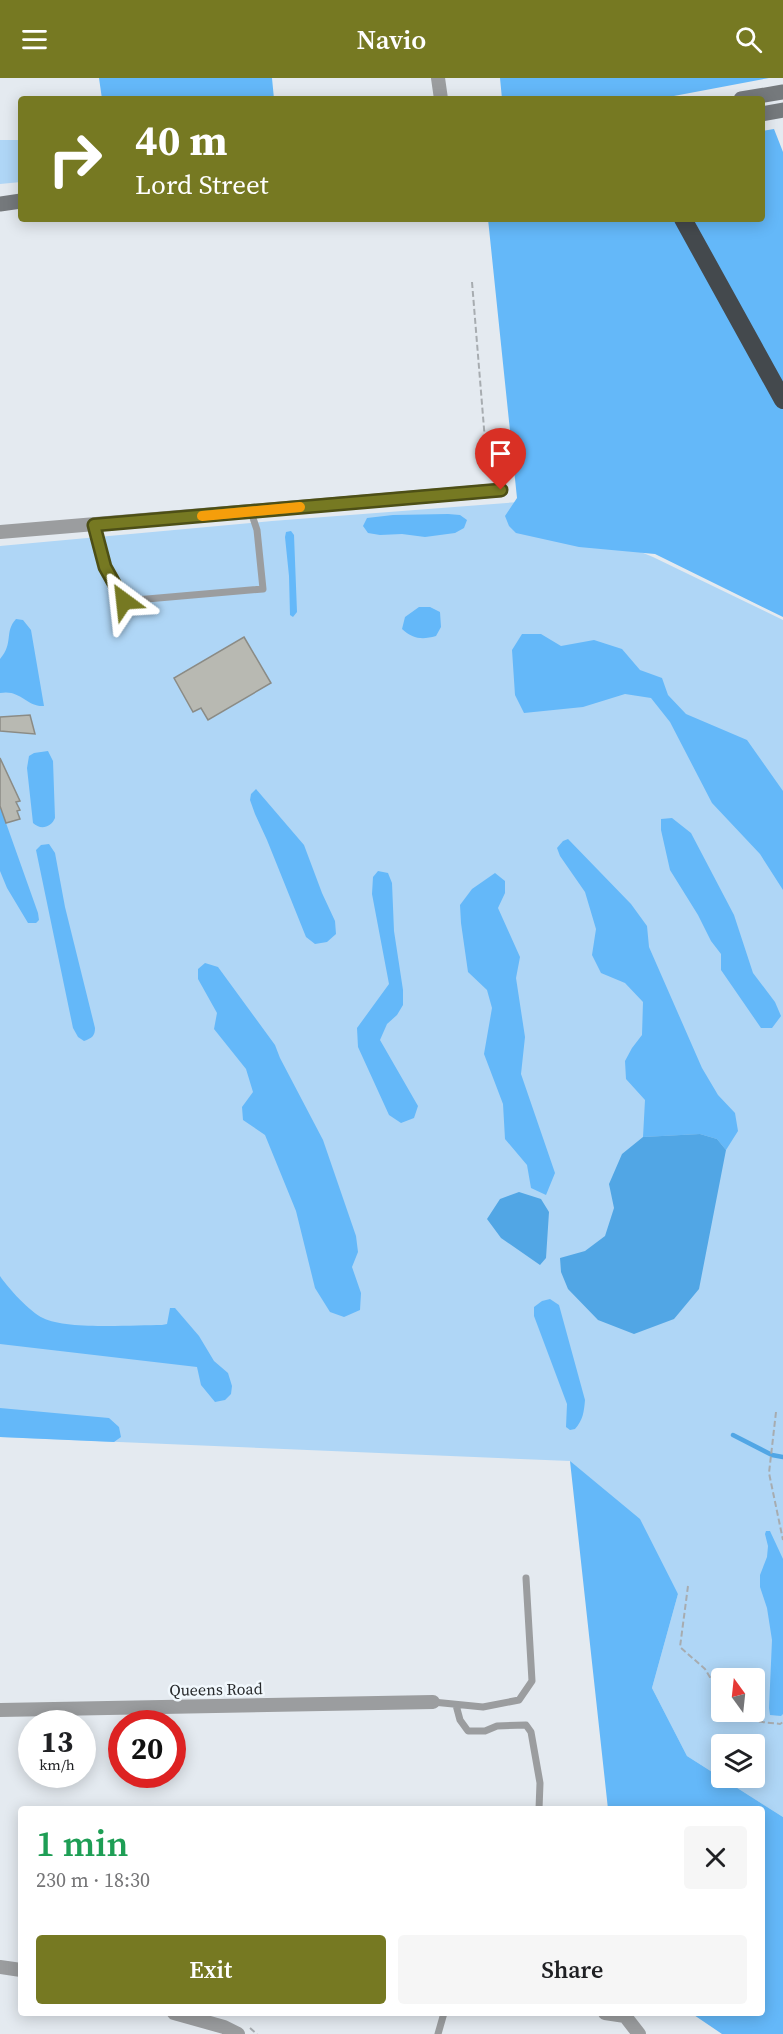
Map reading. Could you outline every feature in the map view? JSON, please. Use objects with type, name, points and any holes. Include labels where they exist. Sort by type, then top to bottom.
[{"type":"highway","points":[[683,222],[783,400]]},
{"type":"main road","points":[[758,96],[776,93]]},
{"type":"main road","points":[[0,204],[18,201]]},
{"type":"street","points":[[438,78],[441,96]]},
{"type":"street","points":[[0,532],[501,490]]},
{"type":"street","name":"Queens Road","points":[[0,1710],[433,1702]]},
{"type":"street","points":[[0,1967],[18,1970]]},
{"type":"street","points":[[185,2016],[224,2027],[238,2034]]},
{"type":"street","points":[[625,2016],[639,2034]]},
{"type":"lane","points":[[94,525],[105,567],[124,601],[263,589],[257,530],[251,512]]},
{"type":"lane","points":[[433,1702],[483,1707],[519,1700],[532,1681],[526,1578]]},
{"type":"lane","points":[[456,1705],[460,1720],[468,1731],[485,1731],[497,1726],[526,1725],[531,1732],[540,1783],[539,1806]]},
{"type":"lane","points":[[438,2034],[443,2016]]},
{"type":"path","points":[[472,282],[487,465]]},
{"type":"path","points":[[776,1412],[769,1464],[783,1540]]},
{"type":"path","points":[[688,1586],[680,1647],[705,1669],[711,1679]]},
{"type":"path","points":[[763,1722],[780,1724],[783,1722]]},
{"type":"shaded area","points":[[99,78],[272,78],[274,96],[102,96]]},
{"type":"shaded area","points":[[500,78],[769,78],[674,96],[502,96]]},
{"type":"shaded area","points":[[774,129],[783,152],[783,617],[655,554],[579,547],[516,533],[509,526],[505,516],[517,498],[488,222],[765,222],[765,130]]},
{"type":"shaded area","points":[[0,140],[18,140],[18,182],[0,184]]},
{"type":"shaded area","points":[[519,502],[653,557],[783,620],[783,1817],[737,1788],[765,1788],[765,1734],[711,1734],[711,1771],[687,1756],[652,1688],[678,1594],[570,1461],[0,1437],[0,546],[272,521]]},
{"type":"shaded area","points":[[460,515],[467,520],[464,528],[455,533],[425,537],[368,533],[363,526],[367,518]]},
{"type":"shaded area","points":[[291,531],[294,535],[297,612],[293,617],[290,615],[285,537],[286,532]]},
{"type":"shaded area","points":[[419,607],[430,607],[440,612],[441,627],[436,636],[418,638],[402,629],[405,617]]},
{"type":"shaded area","points":[[16,619],[23,620],[31,630],[44,706],[32,704],[13,693],[0,693],[0,659],[7,648],[10,628]]},
{"type":"shaded area","points":[[522,634],[541,634],[561,646],[594,640],[622,649],[640,670],[662,678],[668,695],[686,714],[747,740],[783,791],[783,890],[760,854],[712,803],[670,722],[651,698],[625,694],[583,707],[524,713],[515,695],[512,650]]},
{"type":"shaded area","points":[[48,751],[53,761],[55,818],[51,824],[42,827],[33,823],[27,768],[29,756]]},
{"type":"shaded area","points":[[256,789],[304,845],[335,921],[336,934],[327,942],[315,944],[306,937],[250,800],[251,794]]},
{"type":"shaded area","points":[[0,806],[38,913],[39,920],[36,923],[28,923],[7,888],[0,871]]},
{"type":"shaded area","points":[[672,818],[691,833],[734,915],[753,973],[775,1002],[781,1016],[772,1028],[761,1028],[721,970],[721,954],[711,941],[670,870],[661,830],[661,819]]},
{"type":"shaded area","points":[[568,839],[631,904],[647,926],[649,947],[702,1068],[718,1095],[735,1113],[738,1131],[726,1150],[717,1139],[700,1134],[643,1137],[645,1100],[626,1079],[625,1061],[642,1035],[643,1002],[625,983],[601,973],[592,955],[596,929],[585,892],[557,848]]},
{"type":"shaded area","points":[[49,844],[55,853],[65,907],[95,1028],[92,1036],[84,1041],[78,1037],[73,1028],[36,850],[41,845]]},
{"type":"shaded area","points":[[378,871],[388,873],[392,883],[394,931],[403,990],[403,1005],[397,1015],[387,1024],[380,1040],[418,1106],[414,1118],[401,1123],[389,1115],[358,1047],[357,1028],[389,984],[372,894],[373,877]]},
{"type":"shaded area","points":[[495,873],[505,881],[505,893],[498,908],[520,957],[516,978],[525,1037],[521,1074],[555,1173],[546,1195],[531,1188],[527,1165],[505,1139],[503,1104],[484,1054],[492,1008],[487,990],[468,972],[460,905],[472,889]]},
{"type":"shaded area","points":[[205,963],[218,967],[275,1045],[323,1140],[356,1236],[358,1252],[352,1267],[361,1293],[360,1310],[344,1317],[330,1312],[315,1288],[296,1211],[265,1135],[243,1120],[242,1107],[253,1092],[246,1069],[214,1029],[217,1013],[198,979],[198,969]]},
{"type":"shaded area","points":[[700,1134],[717,1139],[726,1150],[699,1289],[674,1319],[634,1334],[598,1320],[568,1289],[561,1272],[560,1258],[585,1251],[605,1236],[614,1208],[609,1184],[622,1154],[643,1137]]},
{"type":"shaded area","points":[[519,1192],[541,1199],[549,1212],[546,1258],[540,1265],[501,1238],[487,1219],[500,1199]]},
{"type":"shaded area","points":[[0,1276],[32,1311],[54,1322],[118,1326],[162,1325],[167,1324],[170,1308],[175,1308],[199,1336],[214,1361],[228,1373],[232,1386],[231,1394],[225,1400],[215,1402],[201,1385],[197,1367],[0,1344]]},
{"type":"shaded area","points":[[550,1299],[559,1305],[585,1400],[580,1422],[575,1429],[570,1430],[566,1427],[567,1404],[534,1316],[534,1307]]},
{"type":"shaded area","points":[[0,1408],[109,1418],[119,1427],[121,1437],[114,1442],[0,1437]]},
{"type":"shaded area","points":[[570,1461],[640,1519],[678,1594],[652,1688],[687,1756],[711,1771],[711,1788],[737,1788],[783,1817],[783,2034],[722,2034],[695,2016],[765,2016],[765,1806],[608,1806]]},
{"type":"shaded area","points":[[766,1531],[770,1531],[783,1559],[783,1714],[781,1716],[770,1715],[769,1708],[772,1640],[767,1608],[760,1587],[760,1575],[767,1557]]},
{"type":"building","points":[[244,637],[271,683],[208,720],[201,708],[193,712],[174,678]]},
{"type":"building","points":[[30,715],[35,734],[0,731],[0,717]]},
{"type":"building","points":[[0,758],[20,801],[16,802],[20,810],[17,811],[20,819],[6,823],[0,806]]},
{"type":"waterway","points":[[733,1435],[772,1455],[783,1457]]},
{"type":"slow traffic","points":[[202,516],[300,507]]},
{"type":"route","points":[[124,601],[105,567],[94,525],[501,490]]}]
